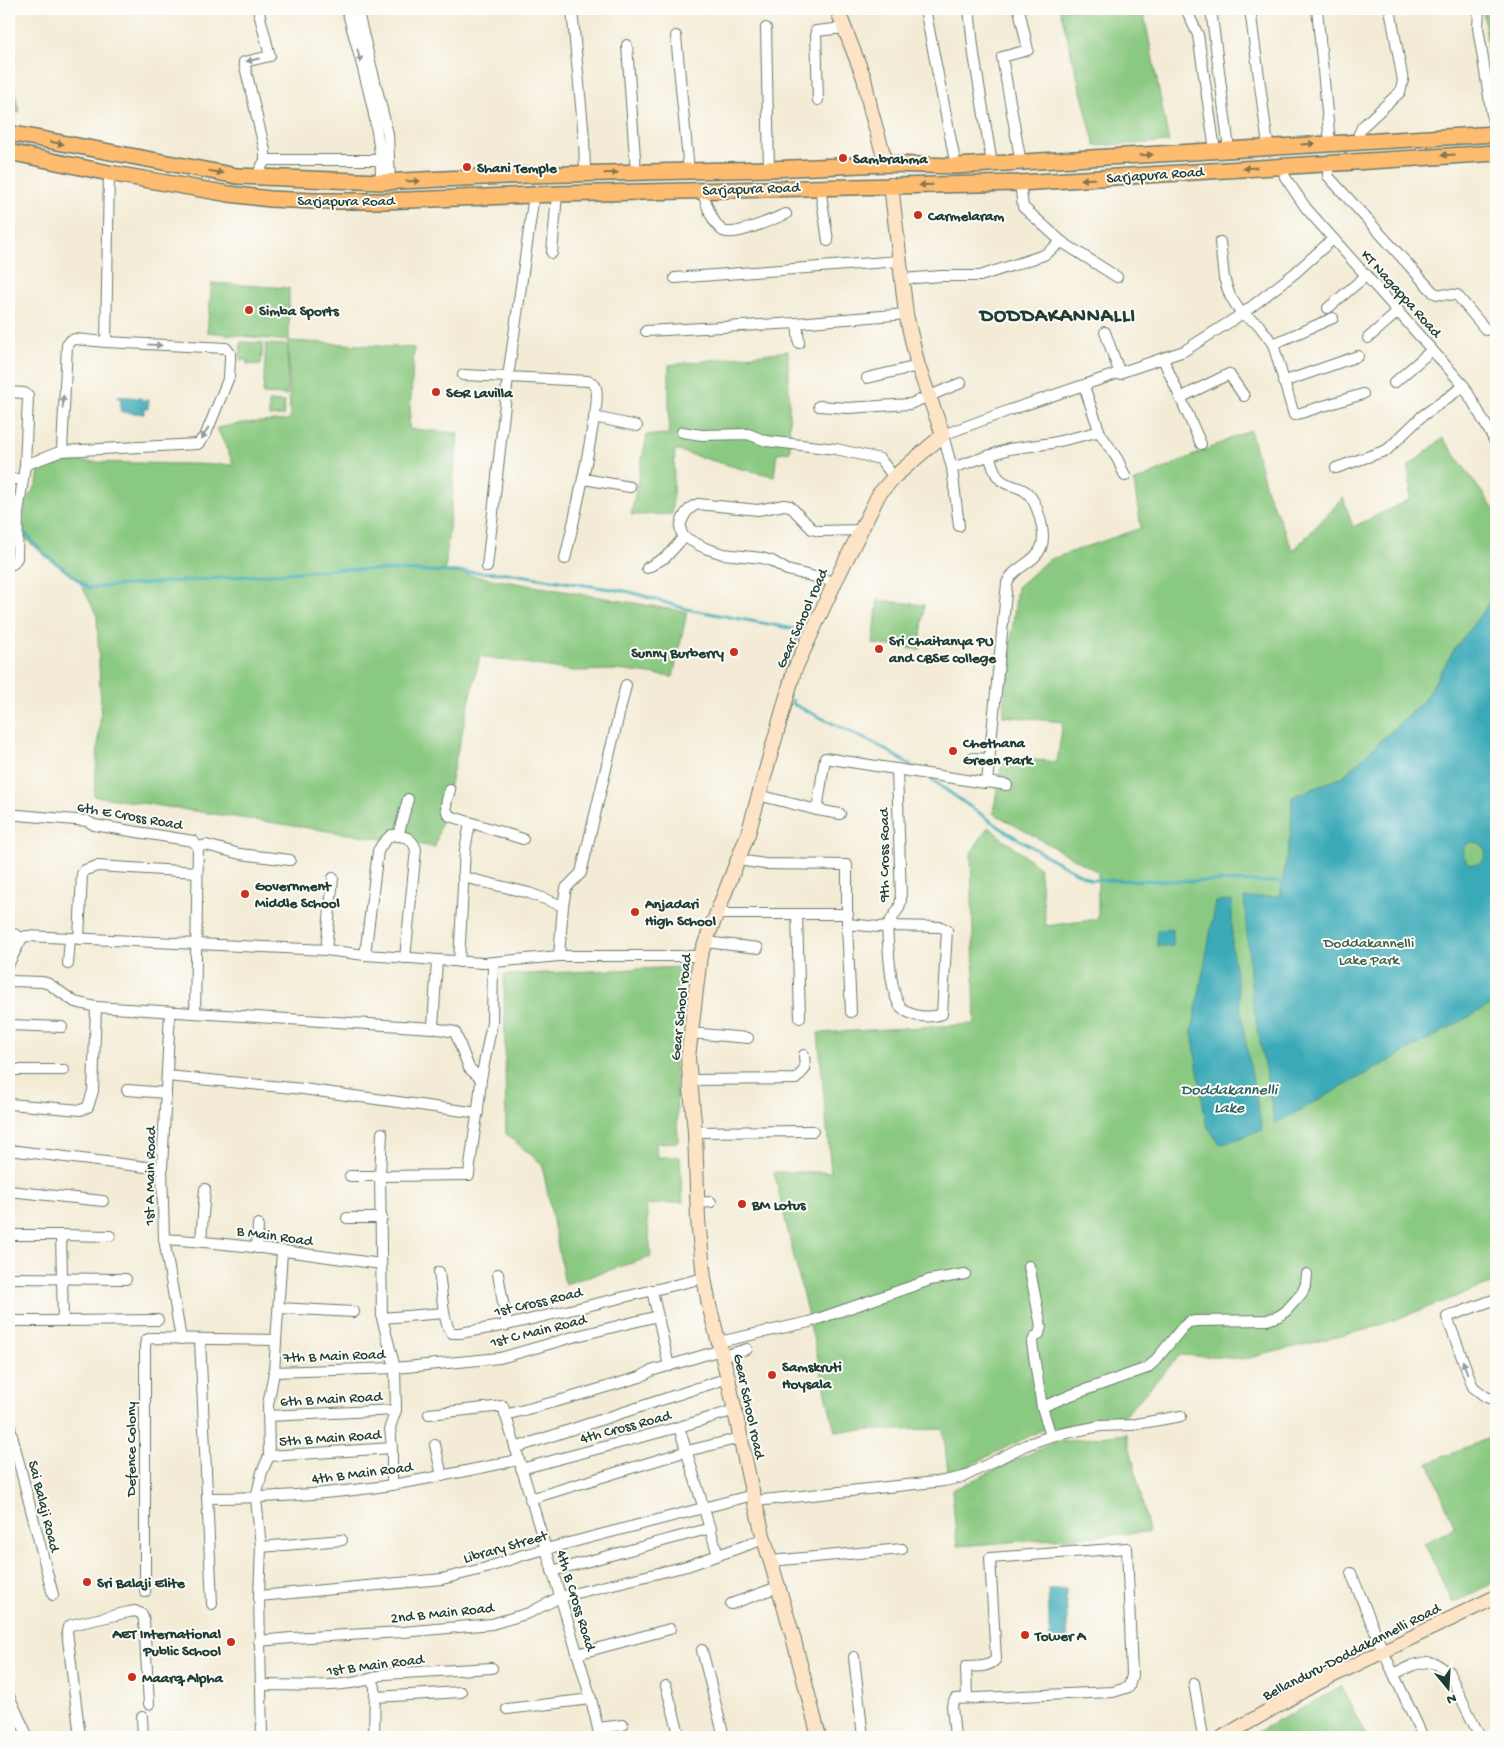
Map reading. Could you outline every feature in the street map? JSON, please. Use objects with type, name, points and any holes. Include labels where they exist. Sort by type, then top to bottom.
[{"type":"main road","points":[[837,9],[864,78],[886,164]]},
{"type":"main road","name":"Sarjapura Road","points":[[9,133],[212,172],[256,177],[386,182],[585,173],[769,169],[886,164],[956,166],[1268,146],[1496,134]]},
{"type":"main road","name":"Sarjapura Road","points":[[9,152],[109,173],[229,194],[278,199],[383,201],[820,186],[1020,183],[1496,153]]},
{"type":"main road","points":[[890,185],[906,314],[918,366],[943,435]]},
{"type":"main road","name":"Gear School road","points":[[819,1737],[764,1540],[704,1278],[704,1202],[694,1132],[688,1058],[690,1033],[700,956],[748,834],[794,671],[835,582],[879,494],[894,476],[943,435]]},
{"type":"main road","name":"Bellanduru-Doddakannelli Road","points":[[1223,1737],[1313,1686],[1496,1597]]},
{"type":"street","points":[[256,177],[265,160],[265,151],[244,62],[270,56],[258,9]]},
{"type":"street","points":[[347,9],[385,160]]},
{"type":"street","points":[[357,9],[388,134],[385,160],[386,182]]},
{"type":"street","points":[[572,9],[584,138],[585,173]]},
{"type":"street","points":[[925,9],[956,166]]},
{"type":"street","points":[[969,9],[974,55],[992,164]]},
{"type":"street","points":[[1020,9],[1028,50],[1002,57],[1021,163]]},
{"type":"street","points":[[1186,9],[1198,35],[1222,150]]},
{"type":"street","points":[[1211,9],[1222,150]]},
{"type":"street","points":[[1250,9],[1268,146]]},
{"type":"street","points":[[1317,9],[1330,143]]},
{"type":"street","points":[[1357,141],[1362,127],[1400,92],[1403,86],[1390,9]]},
{"type":"street","points":[[1479,9],[1478,28],[1496,134]]},
{"type":"street","points":[[766,28],[769,169]]},
{"type":"street","points":[[818,100],[816,31],[845,28]]},
{"type":"street","points":[[676,36],[689,171]]},
{"type":"street","points":[[627,45],[636,172]]},
{"type":"street","points":[[265,160],[385,160]]},
{"type":"street","points":[[1328,163],[1328,176],[1432,292],[1458,295],[1486,330]]},
{"type":"street","name":"KT Nagappa Road","points":[[1283,166],[1285,177],[1306,208],[1464,386],[1496,443]]},
{"type":"street","points":[[106,342],[109,173]]},
{"type":"street","points":[[1020,183],[1023,207],[1062,242],[1117,277]]},
{"type":"street","points":[[820,186],[828,241]]},
{"type":"street","points":[[703,190],[704,200],[715,222],[724,232],[739,232],[786,214]]},
{"type":"street","points":[[552,253],[557,194]]},
{"type":"street","points":[[488,567],[508,377],[534,195]]},
{"type":"street","points":[[959,526],[952,468],[943,435],[1010,410],[1184,351],[1242,314],[1295,273],[1333,238]]},
{"type":"street","points":[[902,279],[980,276],[1044,255],[1062,242]]},
{"type":"street","points":[[1220,242],[1224,278],[1230,296],[1242,314],[1258,324],[1273,344],[1294,415],[1363,394]]},
{"type":"street","points":[[675,278],[774,272],[824,266],[899,261]]},
{"type":"street","points":[[1328,308],[1367,276]]},
{"type":"street","points":[[1368,338],[1399,311]]},
{"type":"street","points":[[646,331],[797,323],[906,314]]},
{"type":"street","points":[[1273,344],[1333,318]]},
{"type":"street","points":[[797,323],[799,343]]},
{"type":"street","points":[[1105,332],[1120,374]]},
{"type":"street","points":[[26,465],[62,451],[198,444],[206,434],[229,377],[230,353],[226,348],[106,342],[75,338],[71,340],[67,345],[62,409],[62,451]]},
{"type":"street","points":[[1394,383],[1432,350]]},
{"type":"street","points":[[1283,382],[1358,356]]},
{"type":"street","points":[[1163,359],[1201,444]]},
{"type":"street","points":[[867,378],[918,366]]},
{"type":"street","points":[[1180,398],[1229,374],[1244,396]]},
{"type":"street","points":[[463,375],[583,380],[592,383],[596,387],[594,417],[584,479],[566,559]]},
{"type":"street","points":[[819,406],[848,408],[910,404],[961,383]]},
{"type":"street","points":[[1084,386],[1100,433],[1118,460],[1125,476]]},
{"type":"street","points":[[1336,468],[1387,450],[1422,416],[1464,386]]},
{"type":"street","points":[[9,392],[28,395],[26,465],[18,513],[16,561],[9,565]]},
{"type":"street","points":[[594,417],[637,426]]},
{"type":"street","points":[[682,432],[702,435],[748,434],[766,441],[846,451],[880,460],[894,476]]},
{"type":"street","points":[[952,468],[1009,449],[1052,444],[1097,432],[1100,433]]},
{"type":"street","points":[[987,782],[1007,583],[1010,576],[1038,555],[1043,545],[1039,514],[1032,498],[1026,491],[1005,484],[998,478],[989,456]]},
{"type":"street","points":[[9,479],[23,479]]},
{"type":"street","points":[[584,479],[630,487]]},
{"type":"street","points":[[835,582],[788,570],[762,558],[723,554],[705,548],[684,537],[681,532],[686,511],[691,506],[698,504],[758,510],[784,505],[790,506],[812,529],[819,531],[861,530]]},
{"type":"street","points":[[647,568],[666,557],[684,537]]},
{"type":"street","points":[[559,956],[566,888],[582,873],[626,685]]},
{"type":"street","points":[[817,810],[824,758],[985,784],[987,782],[1007,785]]},
{"type":"street","points":[[973,758],[990,759]]},
{"type":"street","name":"9th Cross Road","points":[[887,926],[901,900],[897,769]]},
{"type":"street","points":[[450,790],[445,804],[450,816],[523,839]]},
{"type":"street","points":[[758,795],[840,814]]},
{"type":"street","points":[[398,836],[408,799]]},
{"type":"street","name":"6th E Cross Road","points":[[18,815],[87,821],[94,825],[193,841],[198,847],[195,1013]]},
{"type":"street","points":[[459,962],[465,850],[470,823]]},
{"type":"street","points":[[365,955],[378,851],[383,842],[391,835],[407,837],[412,840],[416,854],[405,958]]},
{"type":"street","points":[[198,847],[206,845],[240,854],[290,860]]},
{"type":"street","points":[[738,860],[766,864],[847,865],[851,1012]]},
{"type":"street","points":[[68,964],[74,938],[82,874],[85,870],[97,866],[197,872]]},
{"type":"street","points":[[463,877],[530,893],[563,906]]},
{"type":"street","points":[[326,950],[333,878]]},
{"type":"street","points":[[717,914],[797,914],[848,919],[880,928],[887,926],[941,927],[947,930],[942,1014],[926,1016],[912,1014],[901,1007],[893,986],[887,926]]},
{"type":"street","points":[[797,914],[800,1018]]},
{"type":"street","points":[[9,934],[22,938],[26,936],[326,950],[459,962],[493,963],[559,956],[700,956]]},
{"type":"street","points":[[9,963],[22,938]]},
{"type":"street","points":[[705,942],[758,948]]},
{"type":"street","points":[[433,1028],[437,960]]},
{"type":"street","points":[[350,1176],[469,1175],[481,1079],[492,1024],[493,963]]},
{"type":"street","points":[[9,981],[43,982],[76,1002],[96,1007],[433,1028],[455,1032],[469,1068],[481,1079]]},
{"type":"street","points":[[9,1104],[81,1110],[88,1107],[93,1091],[96,1007]]},
{"type":"street","name":"1st A Main Road","points":[[170,1012],[162,1169],[164,1239],[181,1339]]},
{"type":"street","points":[[9,1025],[62,1027]]},
{"type":"street","points":[[690,1033],[748,1038]]},
{"type":"street","points":[[691,1080],[796,1079],[805,1069],[804,1055]]},
{"type":"street","points":[[9,1070],[64,1070]]},
{"type":"street","points":[[167,1076],[303,1089],[478,1113]]},
{"type":"street","points":[[127,1090],[166,1093]]},
{"type":"street","points":[[694,1132],[813,1131]]},
{"type":"street","points":[[382,1133],[380,1176],[382,1318],[395,1368],[396,1410],[390,1427],[392,1485]]},
{"type":"street","points":[[9,1150],[162,1169]]},
{"type":"street","points":[[201,1241],[205,1189]]},
{"type":"street","points":[[9,1191],[103,1201]]},
{"type":"street","points":[[347,1218],[382,1218]]},
{"type":"street","points":[[257,1248],[258,1224]]},
{"type":"street","points":[[61,1235],[63,1321]]},
{"type":"street","points":[[9,1236],[110,1236]]},
{"type":"street","name":"B Main Road","points":[[164,1239],[201,1241],[381,1264]]},
{"type":"street","points":[[262,1737],[259,1641],[261,1547],[256,1498],[262,1472],[269,1456],[268,1406],[274,1372],[282,1252]]},
{"type":"street","points":[[1029,1266],[1041,1326],[1039,1334],[1032,1343],[1042,1407],[1051,1436]]},
{"type":"street","name":"1st Cross Road","points":[[439,1272],[444,1312],[448,1328],[452,1333],[507,1325],[704,1278]]},
{"type":"street","points":[[498,1274],[507,1325]]},
{"type":"street","points":[[429,1414],[503,1406],[505,1414],[596,1391],[640,1378],[651,1371],[809,1322],[922,1282],[965,1274]]},
{"type":"street","points":[[1042,1407],[1147,1368],[1189,1322],[1267,1320],[1279,1316],[1302,1293],[1306,1284],[1307,1274]]},
{"type":"street","points":[[9,1278],[126,1279]]},
{"type":"street","points":[[652,1290],[669,1366]]},
{"type":"street","points":[[1496,1298],[1447,1317],[1473,1387],[1486,1397],[1496,1400]]},
{"type":"street","points":[[279,1308],[354,1312]]},
{"type":"street","points":[[382,1318],[444,1312]]},
{"type":"street","name":"1st C Main Road","points":[[395,1368],[500,1358],[573,1337],[658,1316]]},
{"type":"street","points":[[9,1321],[158,1320]]},
{"type":"street","name":"Defence Colony","points":[[144,1592],[141,1508],[145,1346],[146,1340],[152,1338],[181,1339]]},
{"type":"street","points":[[200,1338],[212,1604]]},
{"type":"street","points":[[181,1339],[275,1340]]},
{"type":"street","points":[[721,1349],[747,1349]]},
{"type":"street","name":"7th B Main Road","points":[[274,1372],[395,1368]]},
{"type":"street","points":[[515,1448],[728,1378]]},
{"type":"street","name":"6th B Main Road","points":[[268,1416],[396,1410]]},
{"type":"street","name":"4th Cross Road","points":[[520,1465],[680,1427],[735,1410]]},
{"type":"street","name":"4th B Cross Road","points":[[505,1414],[591,1698],[599,1733]]},
{"type":"street","name":"Library Street","points":[[259,1596],[442,1579],[486,1568],[523,1555],[704,1508],[754,1498],[944,1481],[963,1477],[1051,1436],[1100,1426],[1131,1425],[1180,1416]]},
{"type":"street","name":"Sai Balaji Road","points":[[9,1424],[55,1591]]},
{"type":"street","points":[[680,1427],[718,1555]]},
{"type":"street","points":[[530,1499],[687,1452],[741,1438]]},
{"type":"street","points":[[436,1445],[442,1476]]},
{"type":"street","name":"5th B Main Road","points":[[269,1456],[392,1448]]},
{"type":"street","name":"4th B Main Road","points":[[207,1498],[256,1498],[370,1488],[520,1465]]},
{"type":"street","points":[[552,1571],[711,1528]]},
{"type":"street","points":[[261,1547],[342,1540]]},
{"type":"street","name":"2nd B Main Road","points":[[259,1641],[403,1632],[492,1624],[528,1613],[560,1597],[687,1566],[764,1540]]},
{"type":"street","points":[[955,1737],[952,1706],[955,1699],[1113,1692],[1128,1687],[1132,1675],[1127,1548],[990,1558],[996,1659],[988,1665],[966,1667],[967,1698]]},
{"type":"street","points":[[771,1562],[902,1549]]},
{"type":"street","points":[[1351,1573],[1422,1737]]},
{"type":"street","points":[[731,1604],[778,1587]]},
{"type":"street","points":[[80,1737],[67,1631],[68,1627],[72,1624],[135,1611],[142,1614],[144,1620],[149,1704]]},
{"type":"street","points":[[578,1654],[670,1629]]},
{"type":"street","points":[[702,1650],[724,1737]]},
{"type":"street","points":[[854,1657],[863,1737]]},
{"type":"street","points":[[1394,1674],[1413,1665],[1427,1662],[1436,1664],[1448,1671],[1480,1737]]},
{"type":"street","name":"1st B Main Road","points":[[261,1685],[340,1685],[372,1680],[384,1674],[492,1668]]},
{"type":"street","points":[[372,1680],[375,1687],[374,1737]]},
{"type":"street","points":[[1194,1683],[1203,1737]]},
{"type":"street","points":[[666,1686],[680,1737]]},
{"type":"street","points":[[375,1697],[462,1692]]},
{"type":"street","points":[[9,1696],[28,1737]]},
{"type":"street","points":[[508,1709],[591,1698]]},
{"type":"street","points":[[142,1717],[143,1737]]},
{"type":"street","points":[[599,1733],[623,1725]]},
{"type":"green space","points":[[1060,9],[1143,9],[1169,142],[1095,146]]},
{"type":"green space","points":[[1496,9],[1496,104],[1483,10]]},
{"type":"green space","points":[[9,62],[19,113],[9,110]]},
{"type":"green space","points":[[212,283],[289,288],[289,341],[414,348],[409,429],[458,433],[445,571],[687,612],[673,677],[618,670],[573,671],[480,656],[435,847],[94,796],[101,709],[97,616],[81,584],[24,538],[25,502],[37,484],[40,461],[234,465],[217,428],[244,423],[290,420],[288,341],[207,332]]},
{"type":"green space","points":[[241,342],[263,343],[261,365],[247,364],[247,360],[240,360]]},
{"type":"green space","points":[[266,344],[287,345],[287,395],[263,394]]},
{"type":"green space","points":[[788,351],[790,452],[777,453],[774,476],[675,450],[672,514],[631,515],[647,435],[669,434],[669,365]]},
{"type":"green space","points":[[269,401],[285,402],[283,416],[269,416]]},
{"type":"green space","name":"Doddakannelli Lake Park","points":[[1250,430],[1267,491],[1293,551],[1343,498],[1353,527],[1410,499],[1409,466],[1443,438],[1496,512],[1496,1282],[1369,1329],[1245,1359],[1180,1355],[1125,1415],[1042,1430],[958,1471],[948,1472],[943,1429],[835,1431],[774,1172],[831,1172],[818,1033],[975,1024],[971,853],[988,827],[1039,867],[1046,926],[1098,919],[1098,872],[993,813],[1003,757],[1057,762],[1063,722],[1003,716],[1017,587],[1048,560],[1141,528],[1134,482]]},
{"type":"green space","points":[[9,487],[13,487],[10,533],[9,533]]},
{"type":"green space","points":[[878,600],[924,605],[920,649],[873,644]]},
{"type":"green space","points":[[681,967],[675,1060],[678,1142],[656,1143],[657,1157],[680,1157],[683,1202],[646,1205],[651,1257],[565,1284],[542,1164],[506,1134],[504,975]]},
{"type":"green space","points":[[1127,1434],[1149,1532],[957,1546],[952,1490],[1055,1442]]},
{"type":"green space","points":[[1496,1435],[1496,1582],[1453,1603],[1424,1543],[1455,1528],[1429,1463]]},
{"type":"green space","points":[[1341,1687],[1367,1737],[1248,1737]]},
{"type":"water","points":[[118,396],[149,400],[148,409],[144,409],[144,414],[120,412],[121,399]]},
{"type":"water","name":"Doddakannelli Lake","points":[[1496,594],[1496,1002],[1275,1124],[1252,998],[1244,898],[1280,896],[1291,831],[1292,797],[1342,777],[1423,701],[1454,650]],"holes":[[[1471,842],[1479,843],[1485,851],[1484,859],[1477,864],[1467,862],[1463,855],[1464,847]]]},
{"type":"water","name":"Doddakannelli Lake","points":[[1232,900],[1232,948],[1245,1038],[1262,1130],[1220,1145],[1206,1124],[1192,1031],[1216,902]]},
{"type":"water","points":[[1173,929],[1173,946],[1157,946],[1157,930]]},
{"type":"water","points":[[1066,1589],[1068,1644],[1050,1645],[1048,1590]]},
{"type":"waterway","points":[[9,530],[27,535],[43,553],[89,588],[338,569],[506,573],[630,592],[687,609],[800,630],[786,666],[787,674]]},
{"type":"waterway","points":[[792,700],[793,704],[885,749],[914,768]]},
{"type":"waterway","points":[[929,778],[1005,831],[1091,880],[1278,882],[1284,888]]},
{"type":"place","name":"Sambrahma","points":[[843,158]]},
{"type":"place","name":"Shani Temple","points":[[467,167]]},
{"type":"place","name":"Carmelaram","points":[[918,215]]},
{"type":"place","name":"Simba Sports","points":[[249,310]]},
{"type":"place","name":"SGR Lavilla","points":[[436,392]]},
{"type":"place","name":"Sri Chaitanya PU and CBSE college","points":[[879,649]]},
{"type":"place","name":"Sunny Burberry","points":[[734,652]]},
{"type":"place","name":"Chethana Green Park","points":[[953,751]]},
{"type":"place","name":"Government Middle School","points":[[245,894]]},
{"type":"place","name":"Anjadari High School","points":[[635,912]]},
{"type":"place","name":"BM Lotus","points":[[742,1204]]},
{"type":"place","name":"Samskruti Hoysala","points":[[772,1375]]},
{"type":"place","name":"Sri Balaji Elite","points":[[87,1582]]},
{"type":"place","name":"Tower A","points":[[1025,1635]]},
{"type":"place","name":"AET International Public School","points":[[231,1642]]},
{"type":"place","name":"Maarq Alpha","points":[[132,1677]]},
{"type":"district","name":"DODDAKANNALLI","points":[[1058,314]]}]
